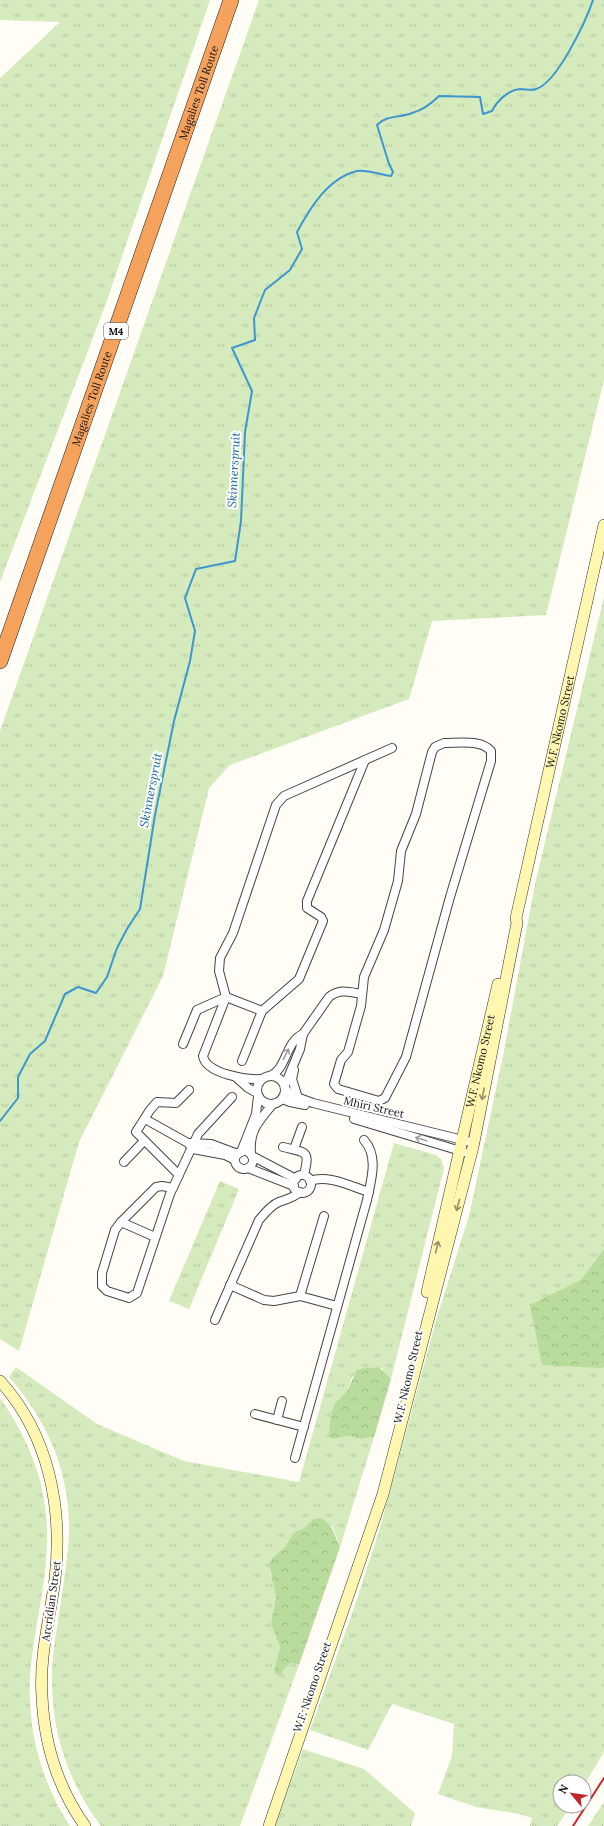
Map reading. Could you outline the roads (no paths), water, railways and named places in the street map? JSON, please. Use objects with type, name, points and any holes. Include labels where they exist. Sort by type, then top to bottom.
[{"type":"highway","name":"Magalies Toll Route","points":[[0,638],[223,0]]},
{"type":"highway","name":"Magalies Toll Route","points":[[0,661],[231,0]]},
{"type":"main road","name":"W.F. Nkomo Street","points":[[269,1826],[383,1494],[471,1154],[517,923],[516,918],[604,525]]},
{"type":"main road","name":"W.F. Nkomo Street","points":[[261,1826],[290,1752],[378,1497],[414,1353],[508,939],[513,922],[516,918]]},
{"type":"main road","name":"Arcridian Street","points":[[0,1381],[25,1416],[35,1434],[41,1446],[51,1478],[57,1513],[58,1547],[43,1661],[42,1695],[45,1732],[52,1762],[63,1788],[85,1826]]},
{"type":"street","points":[[444,743],[478,744],[487,747],[491,751],[491,761],[450,897],[406,1057],[385,1098],[381,1101],[338,1089],[334,1084],[341,1060],[348,1052],[361,1006],[362,994],[368,964],[384,930],[396,891],[401,851],[416,814],[435,747],[444,743]]},
{"type":"street","points":[[285,1087],[277,1077],[251,1079],[235,1076],[209,1066],[205,1062],[203,1056],[226,997],[219,971],[220,958],[232,933],[276,805],[284,796],[392,748]]},
{"type":"street","points":[[242,1061],[262,1011],[299,979],[323,921],[321,917],[307,908],[307,901],[365,760]]},
{"type":"street","points":[[362,994],[342,991],[335,993],[322,1006],[303,1034],[292,1042],[278,1070],[266,1077],[258,1085],[256,1114],[238,1155],[240,1167],[248,1168],[270,1177],[301,1183],[317,1178],[325,1179],[369,1192]]},
{"type":"street","points":[[183,1044],[197,1010],[226,997],[262,1011]]},
{"type":"street","points":[[248,1168],[253,1162],[251,1137],[256,1125],[272,1104],[282,1099],[285,1087],[300,1049],[303,1034]]},
{"type":"street","points":[[295,1061],[292,1079],[298,1098]]},
{"type":"street","points":[[235,1076],[257,1094],[263,1102],[272,1104]]},
{"type":"street","name":"Mhiri Street","points":[[285,1087],[290,1094],[298,1098],[460,1145]]},
{"type":"street","points":[[179,1175],[136,1132],[157,1102],[176,1103],[189,1090]]},
{"type":"street","points":[[173,1188],[162,1186],[156,1187],[120,1222],[115,1230],[102,1273],[102,1286],[108,1291],[129,1298],[137,1292],[173,1188],[192,1145],[198,1134],[232,1097]]},
{"type":"street","name":"Mhiri Street","points":[[282,1099],[460,1145]]},
{"type":"street","points":[[145,1118],[192,1145],[238,1155],[247,1151],[301,1183]]},
{"type":"street","points":[[294,1149],[302,1127]]},
{"type":"street","points":[[295,1458],[369,1192],[374,1162],[372,1152],[364,1140]]},
{"type":"street","points":[[124,1162],[144,1141]]},
{"type":"street","points":[[460,1145],[474,1142]]},
{"type":"street","points":[[460,1145],[471,1154]]},
{"type":"street","points":[[215,1320],[259,1220],[272,1206],[278,1202],[292,1199],[301,1183],[308,1159],[306,1155],[294,1149],[283,1147]]},
{"type":"street","points":[[270,1177],[274,1167]]},
{"type":"street","points":[[300,1296],[324,1216]]},
{"type":"street","points":[[120,1222],[155,1237]]},
{"type":"street","points":[[230,1285],[270,1301],[300,1296],[337,1306]]},
{"type":"street","points":[[277,1420],[282,1401]]},
{"type":"street","points":[[255,1414],[304,1427]]},
{"type":"waterway","name":"Skinnerspruit","points":[[0,1121],[18,1098],[18,1077],[30,1054],[45,1041],[65,994],[78,987],[96,993],[107,977],[117,948],[140,909],[155,815],[174,721],[190,661],[195,631],[185,598],[196,569],[235,561],[241,521],[245,432],[252,391],[232,348],[255,340],[254,318],[265,290],[290,270],[302,249],[297,232],[321,195],[337,180],[357,171],[369,171],[391,176],[393,172],[389,164],[377,125],[393,117],[407,115],[420,110],[439,96],[480,97],[483,114],[492,111],[497,103],[511,91],[520,89],[534,90],[553,76],[561,64],[570,50],[593,0]]},
{"type":"railway","points":[[573,1826],[604,1778]]}]
